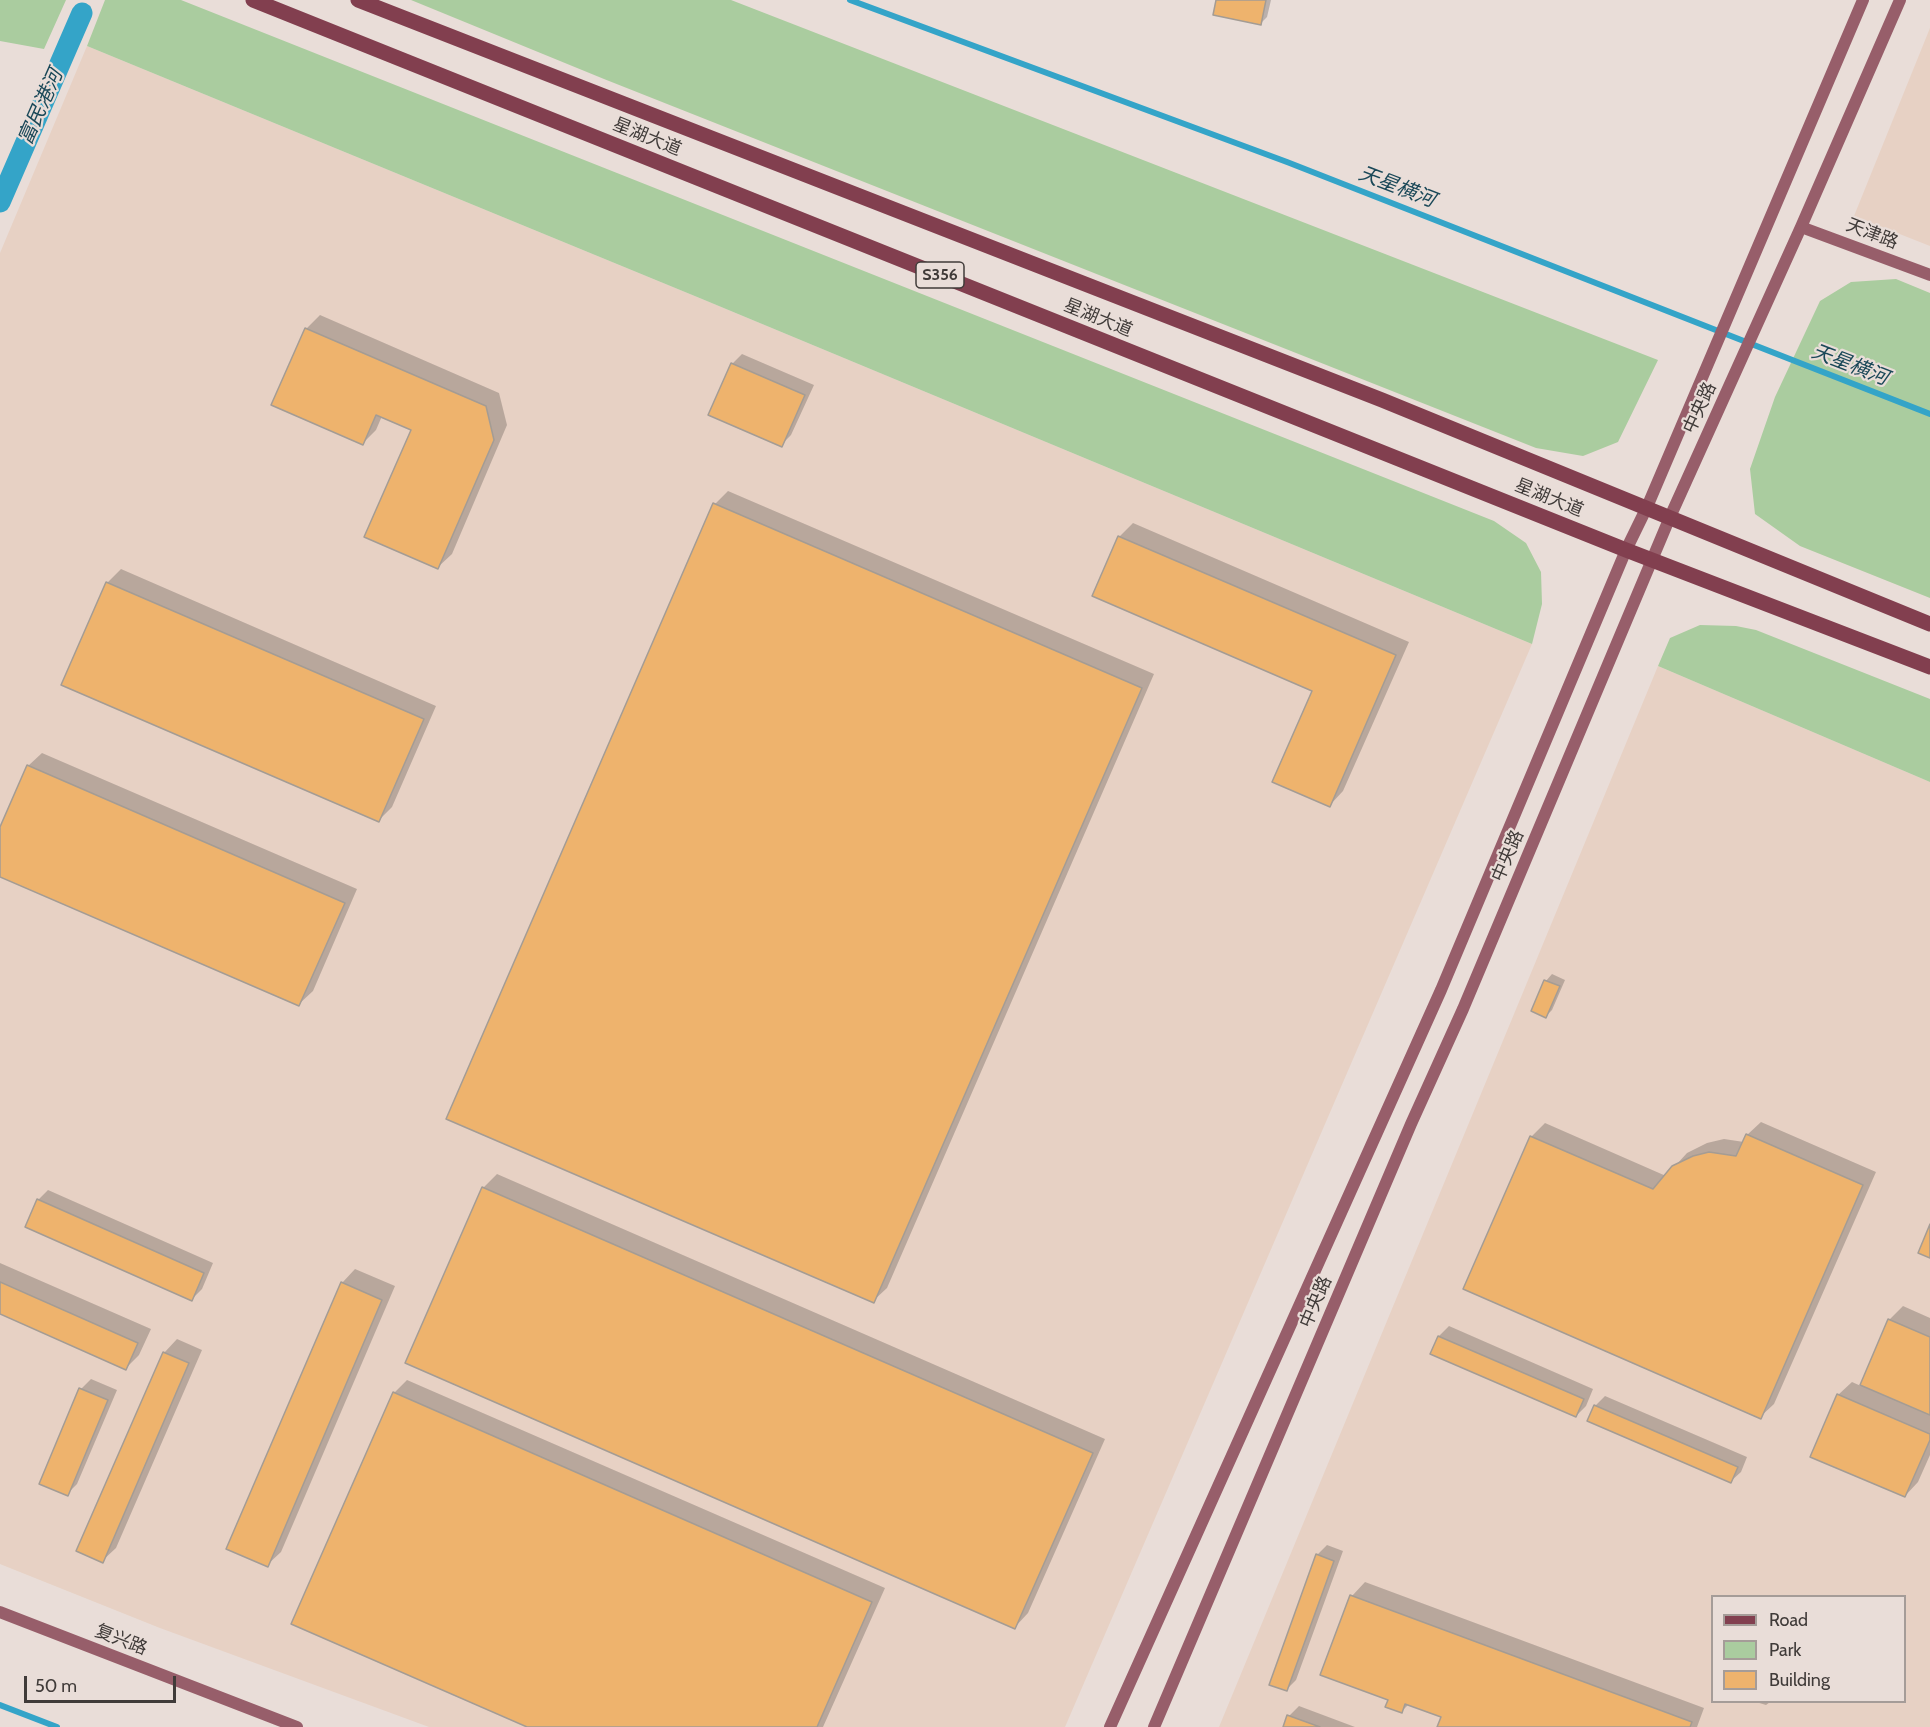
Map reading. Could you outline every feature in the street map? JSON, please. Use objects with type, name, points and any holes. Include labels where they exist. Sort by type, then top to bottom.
[{"type":"main road","name":"星湖大道","points":[[254,0],[1626,550],[1930,667]]},
{"type":"main road","name":"星湖大道","points":[[358,0],[1382,400],[1930,624]]},
{"type":"street","name":"中央路","points":[[1110,1727],[1441,990],[1626,550],[1647,507],[1863,0]]},
{"type":"street","name":"中央路","points":[[1154,1727],[1407,1135],[1463,1010],[1670,517],[1765,308],[1900,0]]},
{"type":"street","name":"天津路","points":[[1801,227],[1930,275]]},
{"type":"street","name":"复兴路","points":[[0,1612],[297,1727]]},
{"type":"shaded area","points":[[1930,28],[1930,246],[1854,216]]},
{"type":"shaded area","points":[[87,46],[1532,644],[1065,1727],[429,1727],[160,1628],[0,1564],[0,253]]},
{"type":"shaded area","points":[[1658,666],[1930,782],[1930,1727],[1219,1727]]},
{"type":"green space","points":[[0,0],[66,0],[44,49],[0,41]]},
{"type":"green space","points":[[105,0],[181,0],[1494,521],[1526,543],[1541,572],[1542,604],[1532,644],[87,46]]},
{"type":"green space","points":[[411,0],[731,0],[1658,360],[1618,442],[1583,456],[1536,448],[604,79]]},
{"type":"green space","points":[[1896,279],[1930,293],[1930,598],[1800,546],[1755,514],[1750,469],[1775,397],[1820,301],[1851,282]]},
{"type":"green space","points":[[1700,625],[1736,626],[1756,630],[1930,699],[1930,782],[1658,666],[1670,638]]},
{"type":"building","points":[[1216,0],[1266,0],[1261,25],[1213,15]]},
{"type":"building","points":[[305,328],[486,406],[494,440],[438,569],[364,537],[411,430],[376,415],[363,445],[271,405]]},
{"type":"building","points":[[731,363],[805,395],[782,447],[708,415]]},
{"type":"building","points":[[713,503],[1142,688],[874,1303],[446,1119]]},
{"type":"building","points":[[1118,536],[1396,655],[1330,807],[1272,782],[1312,691],[1092,596]]},
{"type":"building","points":[[106,582],[424,719],[379,822],[61,685]]},
{"type":"building","points":[[27,765],[345,903],[299,1006],[0,877],[0,827]]},
{"type":"building","points":[[1544,980],[1560,986],[1546,1018],[1531,1011]]},
{"type":"building","points":[[1746,1134],[1863,1185],[1761,1419],[1463,1289],[1530,1136],[1653,1189],[1672,1166],[1693,1156],[1709,1152],[1736,1156]]},
{"type":"building","points":[[482,1187],[1093,1453],[1015,1629],[405,1363]]},
{"type":"building","points":[[37,1199],[204,1273],[192,1301],[25,1227]]},
{"type":"building","points":[[1930,1224],[1930,1258],[1918,1253]]},
{"type":"building","points":[[0,1282],[138,1343],[126,1370],[0,1314]]},
{"type":"building","points":[[341,1282],[382,1300],[268,1567],[226,1549]]},
{"type":"building","points":[[1888,1319],[1930,1337],[1930,1415],[1860,1385]]},
{"type":"building","points":[[1438,1336],[1584,1399],[1576,1417],[1430,1354]]},
{"type":"building","points":[[163,1352],[189,1363],[103,1563],[76,1551]]},
{"type":"building","points":[[79,1388],[108,1400],[68,1496],[39,1484]]},
{"type":"building","points":[[393,1392],[872,1602],[817,1727],[527,1727],[291,1624]]},
{"type":"building","points":[[1837,1394],[1930,1434],[1930,1440],[1905,1497],[1810,1457]]},
{"type":"building","points":[[1594,1405],[1738,1467],[1731,1483],[1587,1421]]},
{"type":"building","points":[[1316,1554],[1334,1561],[1287,1691],[1269,1685]]},
{"type":"building","points":[[1350,1595],[1692,1722],[1690,1727],[1437,1727],[1441,1717],[1405,1704],[1402,1713],[1385,1707],[1388,1700],[1320,1675]]},
{"type":"building","points":[[1287,1715],[1320,1727],[1283,1727]]},
{"type":"waterway","name":"天星横河","points":[[850,0],[1287,162],[1930,414]]},
{"type":"waterway","name":"富民港河","points":[[0,202],[82,13]]},
{"type":"waterway","points":[[0,1705],[57,1727]]}]
